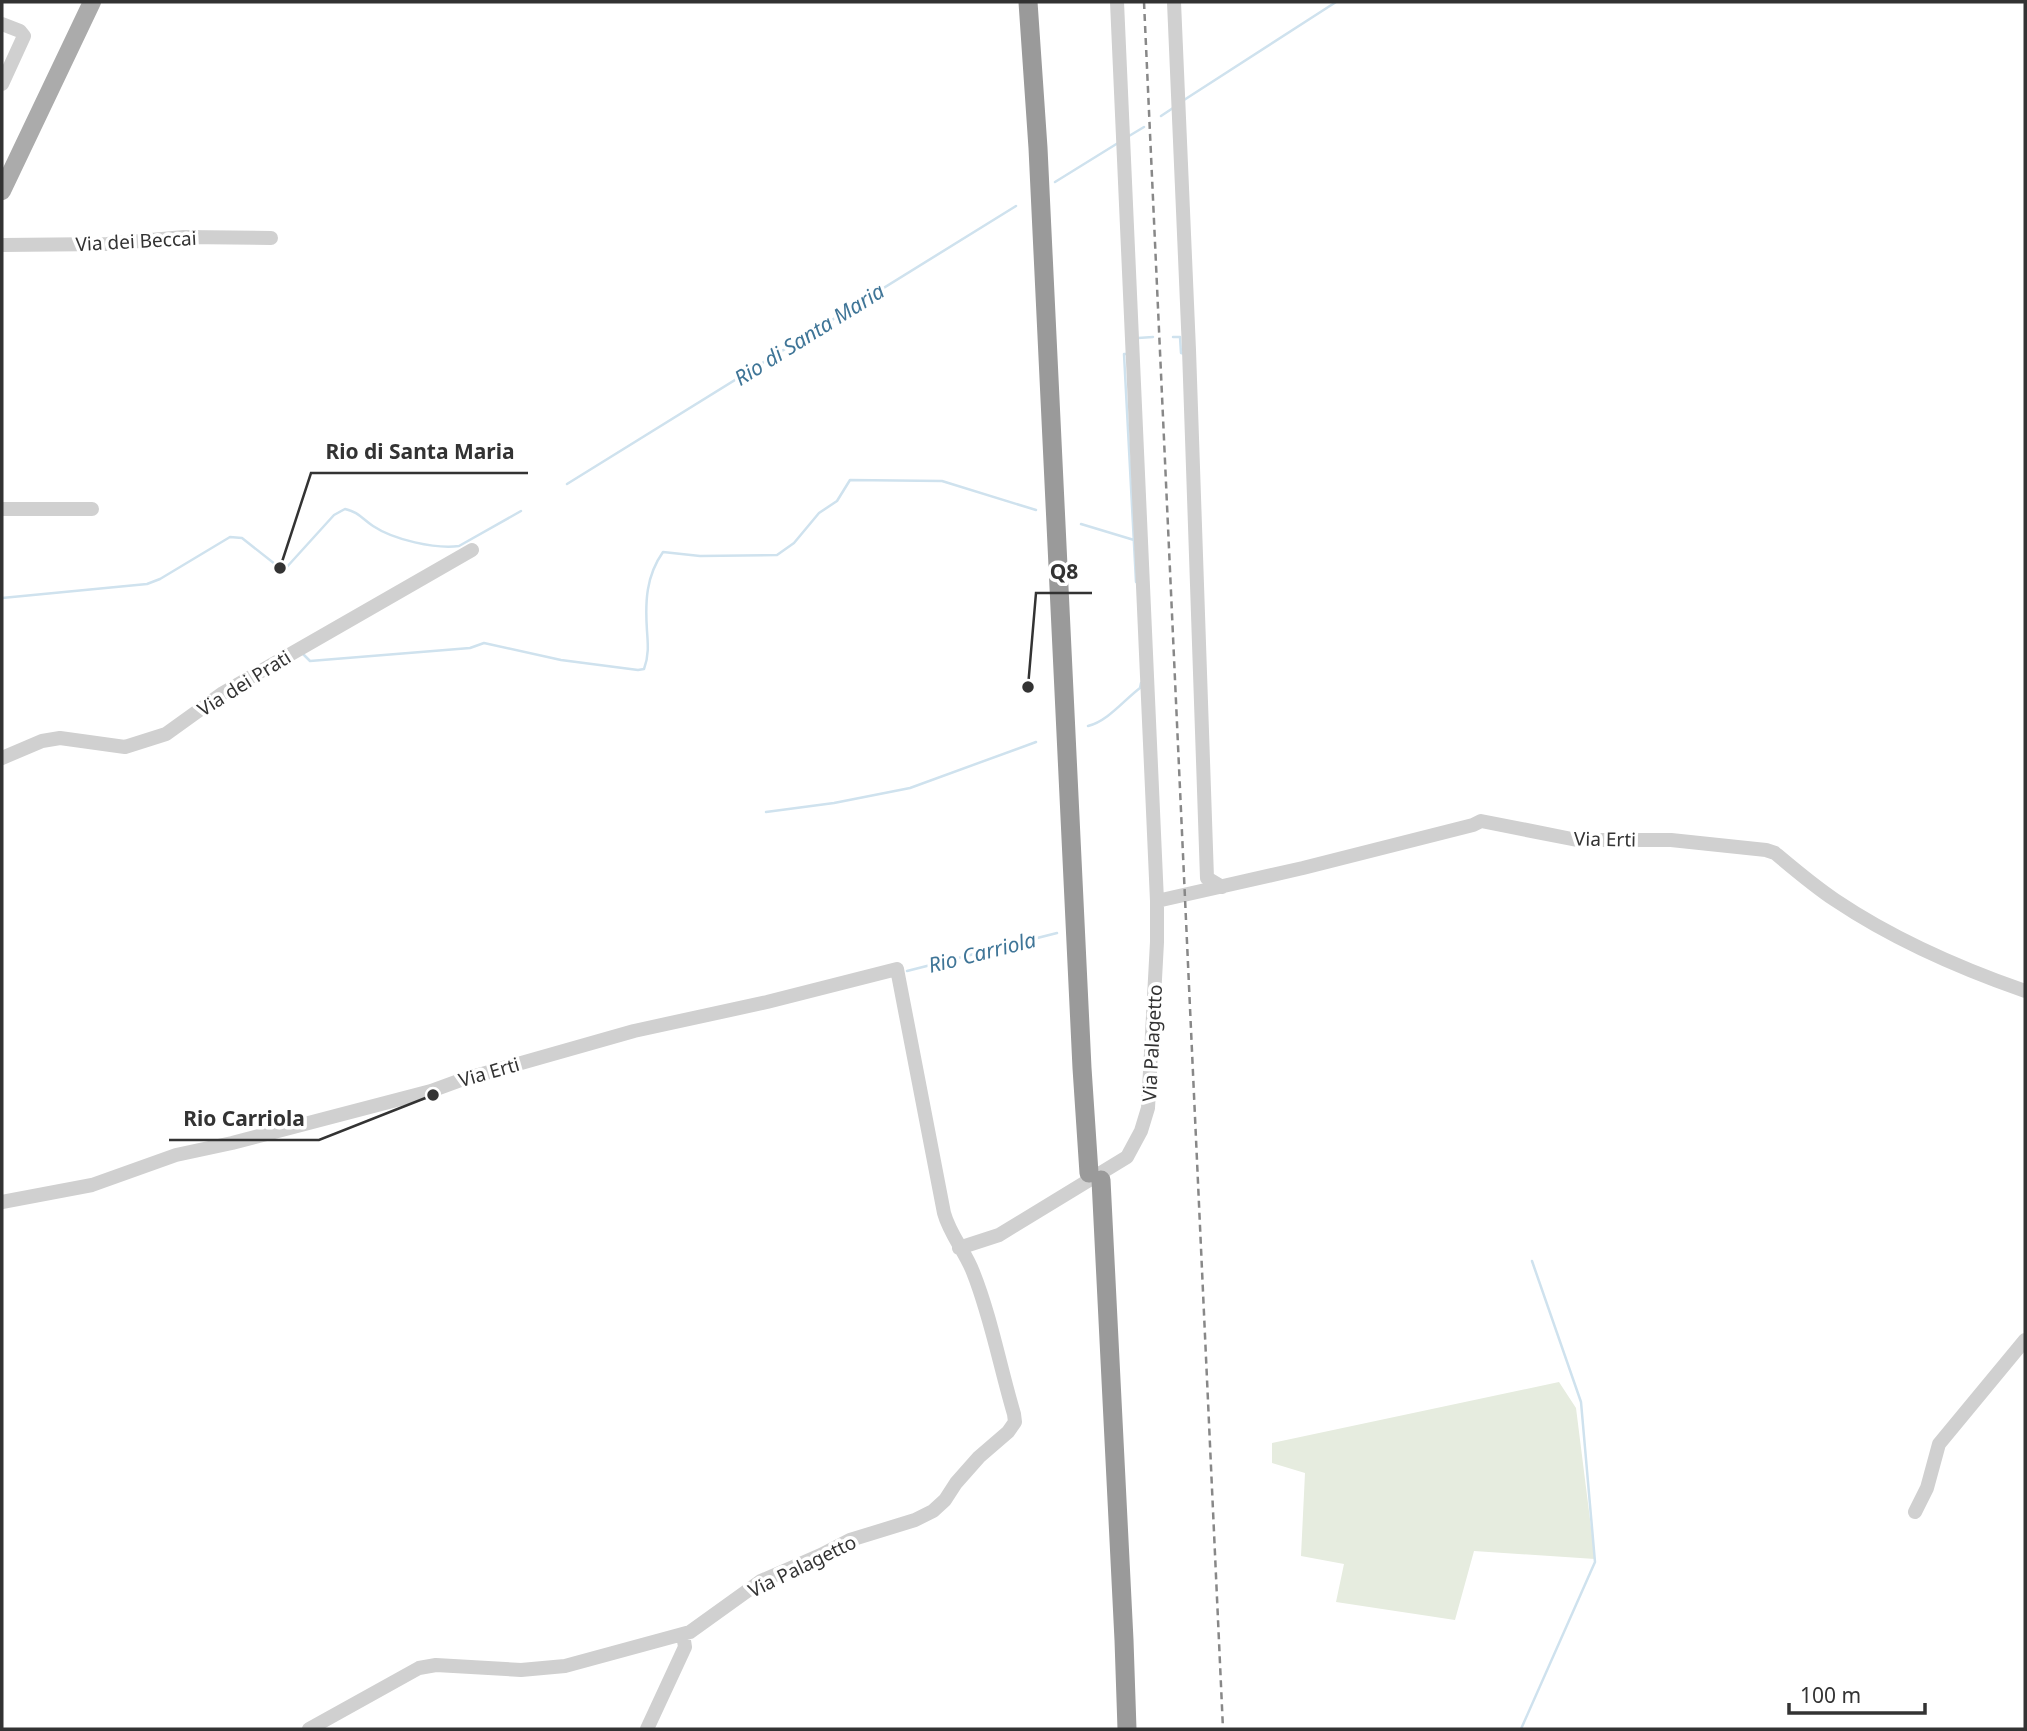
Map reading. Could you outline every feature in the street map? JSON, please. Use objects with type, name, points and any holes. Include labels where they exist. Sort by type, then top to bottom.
[{"type":"highway","points":[[1028,2],[1038,148],[1080,1041],[1095,1177],[1124,1640],[1126,1729]]},
{"type":"highway","points":[[1040,2],[1049,136],[1081,822],[1114,1729]]},
{"type":"main road","points":[[2,188],[92,2]]},
{"type":"street","name":"Via Palagetto","points":[[960,1248],[999,1234],[1126,1157],[1147,1119],[1157,901],[1118,2]]},
{"type":"street","points":[[1174,2],[1207,878],[1222,887]]},
{"type":"street","points":[[2,24],[20,31],[24,36],[2,84]]},
{"type":"street","name":"Via dei Beccai","points":[[2,245],[107,244],[184,237],[271,238]]},
{"type":"street","points":[[2,509],[92,509]]},
{"type":"street","name":"Via dei Prati","points":[[2,758],[42,741],[60,738],[125,747],[166,733],[223,693],[472,550]]},
{"type":"street","name":"Via Erti","points":[[1157,901],[1481,821],[1577,840],[1671,840],[1775,853],[1836,900],[1875,924],[1956,965],[2025,991]]},
{"type":"street","name":"Via Palagetto","points":[[309,1729],[419,1668],[436,1665],[521,1670],[565,1666],[683,1634],[707,1621],[761,1581],[850,1540],[915,1520],[933,1511],[979,1457],[1009,1432],[1015,1422],[1014,1414],[972,1270],[944,1213],[897,969]]},
{"type":"street","name":"Via Erti","points":[[2,1202],[92,1185],[176,1155],[431,1091],[634,1031],[767,1002],[897,969]]},
{"type":"street","points":[[1914,1512],[1927,1488],[1939,1444],[2025,1340]]},
{"type":"street","points":[[647,1729],[684,1647],[683,1634]]},
{"type":"shaded area","points":[[1559,1382],[1576,1408],[1595,1559],[1474,1551],[1455,1620],[1336,1602],[1344,1564],[1301,1556],[1305,1473],[1272,1463],[1272,1443]]},
{"type":"waterway","name":"Rio di Santa Maria","points":[[1184,100],[1336,2]]},
{"type":"waterway","name":"Rio di Santa Maria","points":[[1161,116],[1173,108]]},
{"type":"waterway","name":"Rio di Santa Maria","points":[[1129,136],[1144,127]]},
{"type":"waterway","name":"Rio di Santa Maria","points":[[1055,182],[1118,143]]},
{"type":"waterway","name":"Rio di Santa Maria","points":[[567,484],[1016,206]]},
{"type":"waterway","points":[[1138,338],[1153,337]]},
{"type":"waterway","points":[[1173,337],[1180,337],[1181,353],[1185,354]]},
{"type":"waterway","points":[[1128,354],[1124,354],[1136,582]]},
{"type":"waterway","points":[[303,654],[310,661],[470,648],[484,643],[561,660],[644,669],[648,650],[648,590],[653,570],[663,552],[700,556],[777,555],[794,543],[819,513],[837,501],[850,480],[942,481],[1036,510]]},
{"type":"waterway","name":"Rio di Santa Maria","points":[[2,598],[147,584],[230,537],[242,538],[280,568],[285,569],[334,515],[345,509],[392,535],[415,542],[449,547],[459,546],[521,511]]},
{"type":"waterway","points":[[1081,524],[1134,540]]},
{"type":"waterway","points":[[1088,726],[1109,715],[1140,688],[1141,683]]},
{"type":"waterway","points":[[766,812],[834,803],[910,788],[1036,742]]},
{"type":"waterway","name":"Rio Carriola","points":[[907,971],[1057,933]]},
{"type":"waterway","points":[[1521,1729],[1595,1562],[1581,1402],[1532,1261]]},
{"type":"railway","points":[[1144,2],[1223,1729]]},
{"type":"place","name":"Rio di Santa Maria","points":[[280,568]]},
{"type":"place","name":"Q8","points":[[1028,687]]},
{"type":"place","name":"Rio Carriola","points":[[433,1095]]}]
